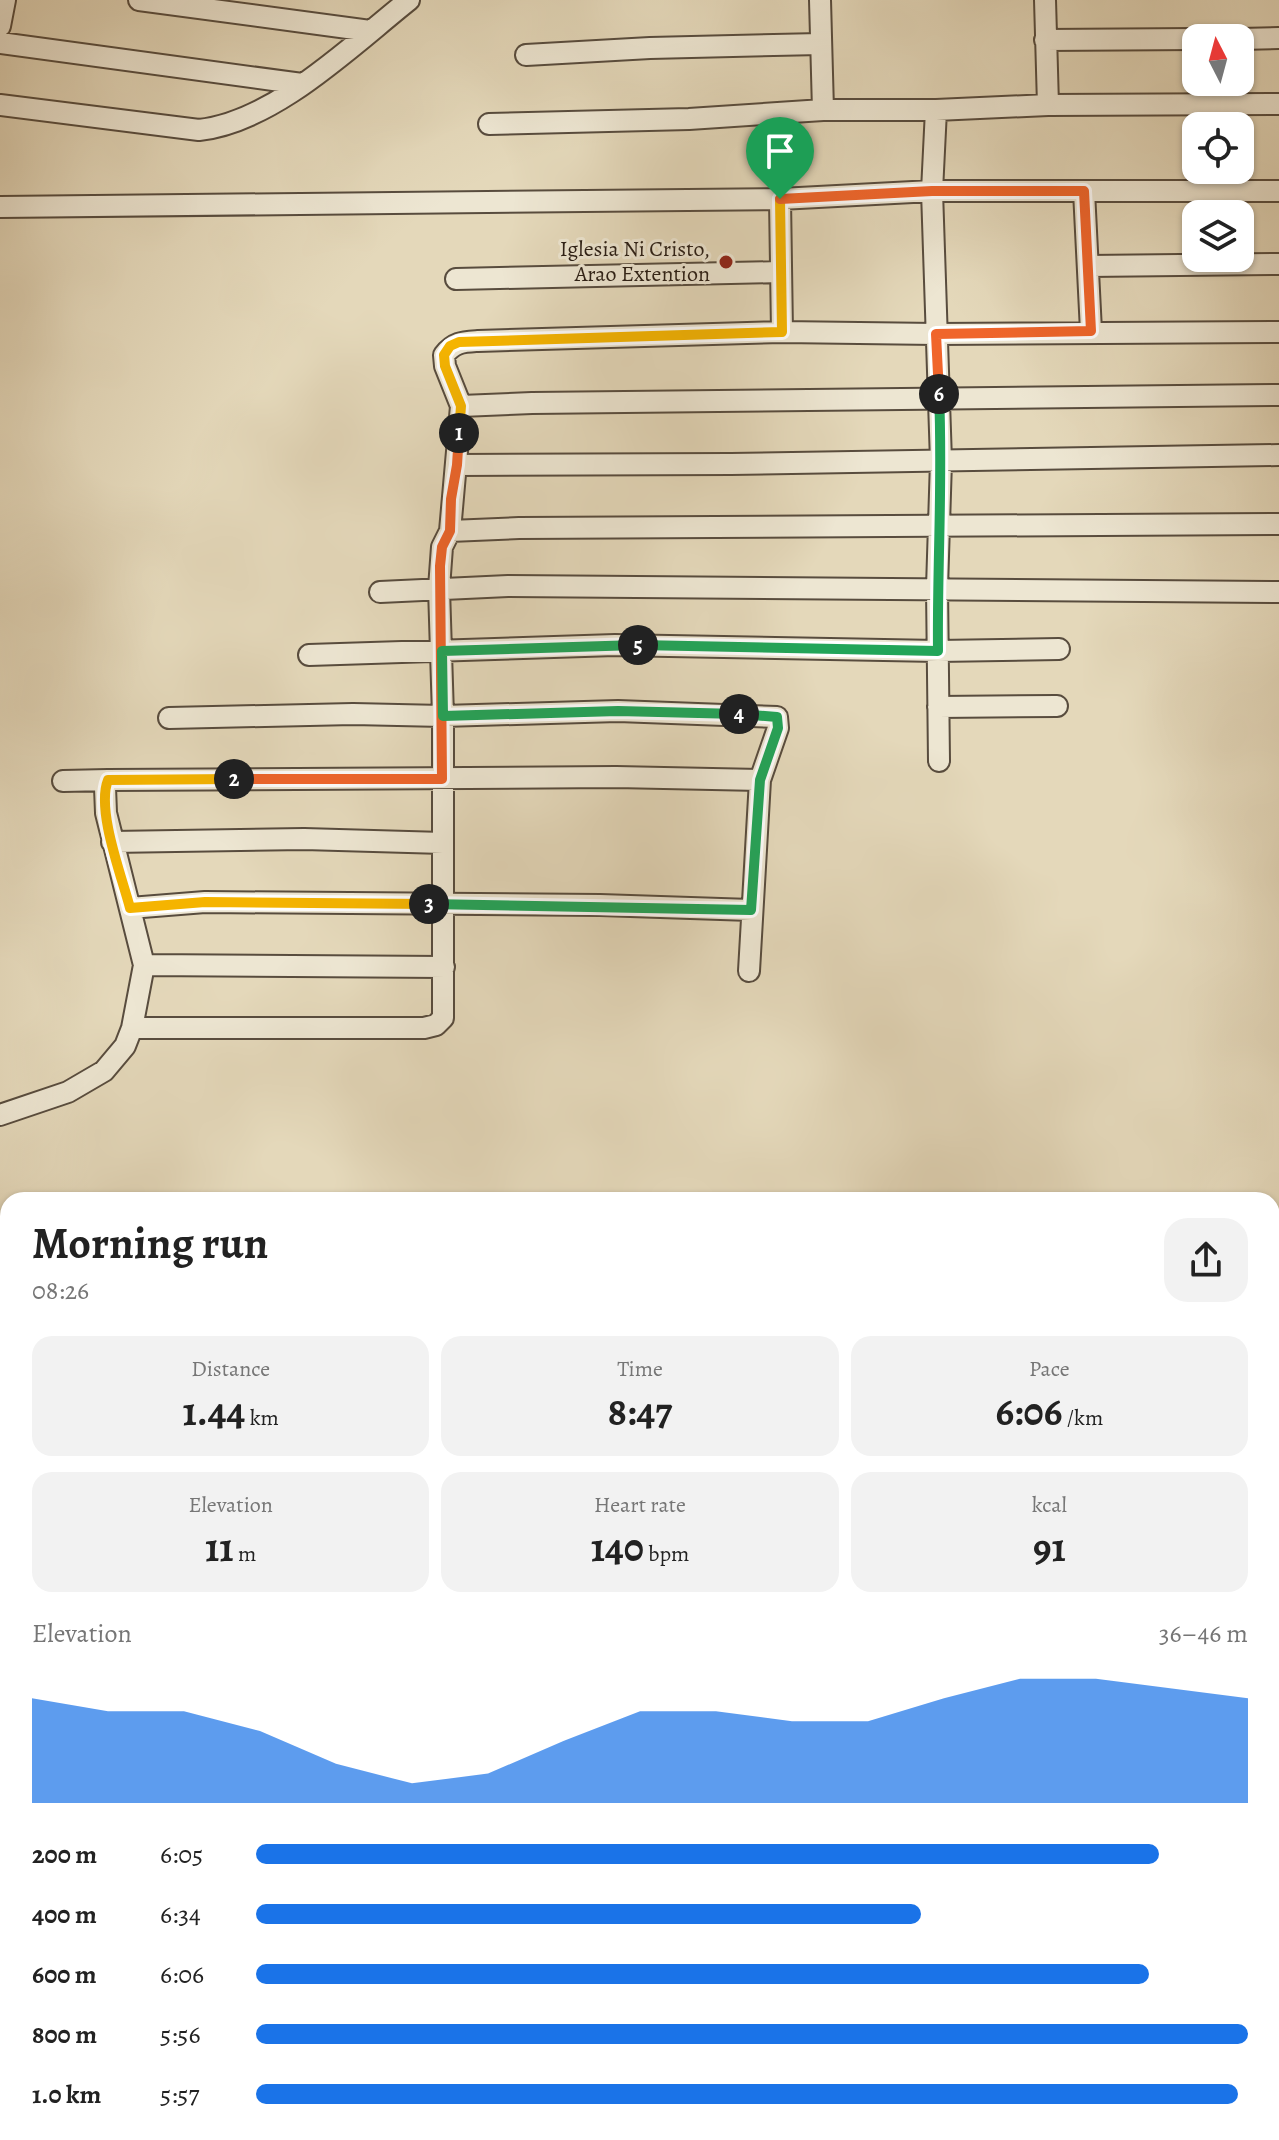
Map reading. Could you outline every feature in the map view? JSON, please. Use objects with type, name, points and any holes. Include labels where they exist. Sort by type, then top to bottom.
[{"type":"street","points":[[0,26],[5,0]]},
{"type":"street","points":[[139,0],[370,31]]},
{"type":"street","points":[[0,105],[199,130],[219,127],[259,112],[302,84],[409,0]]},
{"type":"street","points":[[820,0],[823,110]]},
{"type":"street","points":[[1045,0],[1048,105]]},
{"type":"street","points":[[1254,39],[1279,38]]},
{"type":"street","points":[[1045,40],[1182,39]]},
{"type":"street","points":[[0,43],[302,84]]},
{"type":"street","points":[[526,55],[820,44]]},
{"type":"street","points":[[489,124],[689,119],[823,110],[1279,104]]},
{"type":"street","points":[[936,110],[932,191],[941,461],[937,588],[939,761]]},
{"type":"street","points":[[0,207],[780,199],[932,191],[1279,191]]},
{"type":"street","points":[[1084,191],[1091,331]]},
{"type":"street","points":[[780,199],[782,332]]},
{"type":"street","points":[[1088,266],[1279,264]]},
{"type":"street","points":[[456,279],[780,272]]},
{"type":"street","points":[[132,1028],[424,1028],[436,1025],[443,1018],[443,716],[439,588],[442,547],[450,531],[461,406],[445,366],[444,355],[450,346],[459,342],[782,332],[1279,332]]},
{"type":"street","points":[[461,406],[1279,395]]},
{"type":"street","points":[[457,465],[1279,455]]},
{"type":"street","points":[[450,531],[519,528],[1279,524]]},
{"type":"street","points":[[380,592],[439,588],[937,588],[1279,592]]},
{"type":"street","points":[[309,655],[615,645],[938,651],[1059,649]]},
{"type":"street","points":[[938,707],[1057,706]]},
{"type":"street","points":[[169,718],[618,711],[777,717],[778,728],[760,780],[749,971]]},
{"type":"street","points":[[63,781],[616,777],[760,780]]},
{"type":"street","points":[[0,1115],[68,1092],[104,1071],[125,1046],[132,1028],[144,965],[106,813],[105,787],[108,780]]},
{"type":"street","points":[[112,842],[304,839],[443,843]]},
{"type":"street","points":[[130,908],[205,902],[751,910]]},
{"type":"street","points":[[144,965],[444,967]]},
{"type":"place","name":"Iglesia Ni Cristo, Arao Extention","points":[[726,262]]},
{"type":"route","points":[[932,191],[1084,191],[1091,331],[936,334],[941,461],[938,651],[615,645],[442,651],[443,716],[618,711],[764,714],[777,717],[778,728],[760,780],[751,910],[600,905],[205,902],[130,908],[106,813],[105,787],[108,780],[442,779],[440,566],[442,547],[450,531],[461,406],[445,366],[444,355],[450,346],[478,341],[782,332],[780,199],[932,191]]}]
